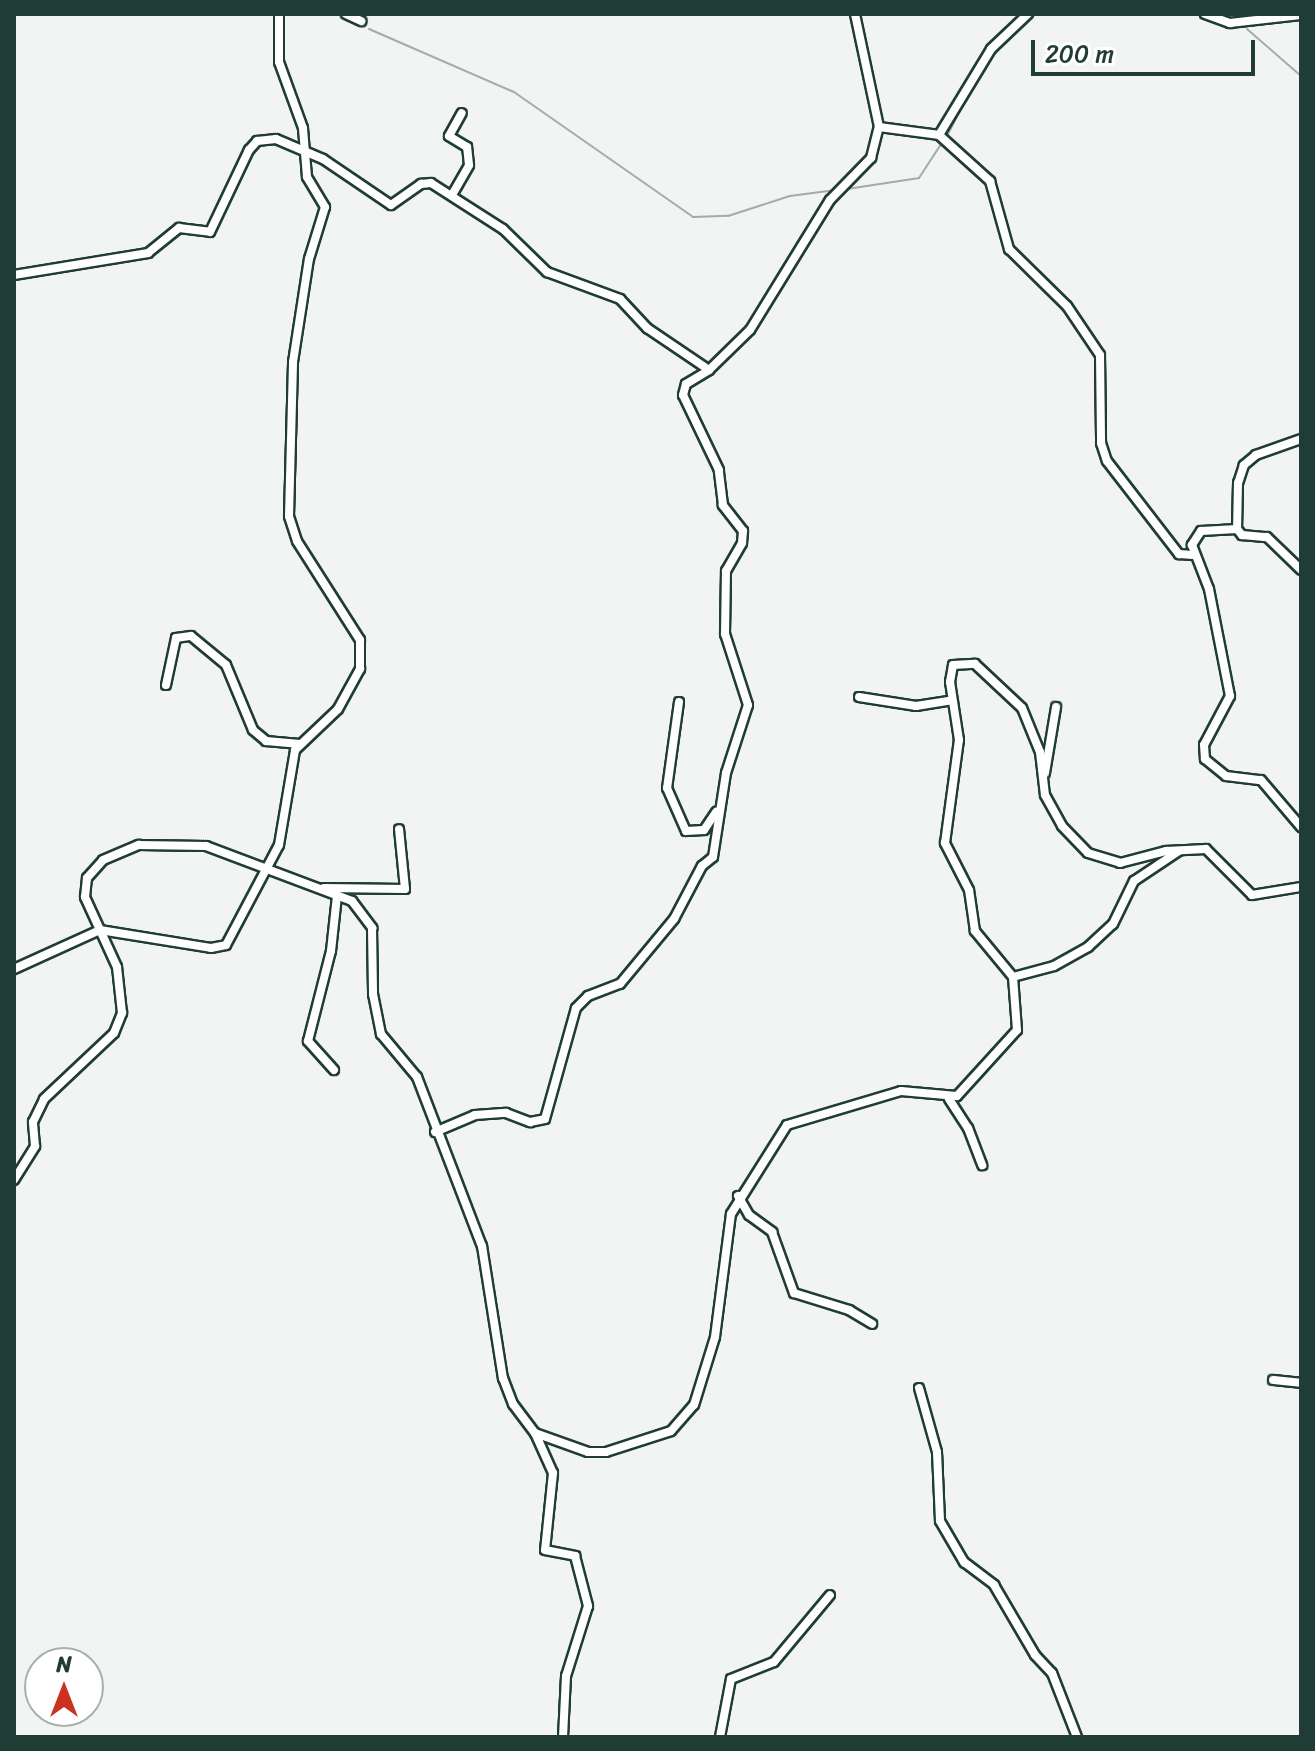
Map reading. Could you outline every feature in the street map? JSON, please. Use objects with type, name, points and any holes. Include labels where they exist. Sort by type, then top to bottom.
[{"type":"street","points":[[14,969],[100,930],[220,947],[232,938],[269,871],[279,845],[292,755],[346,699],[363,649],[336,595],[297,541],[289,516],[293,362],[309,259],[325,207],[307,177],[306,149],[279,62],[279,14]]},
{"type":"street","points":[[346,14],[361,21]]},
{"type":"street","points":[[435,1132],[475,1115],[506,1113],[530,1122],[545,1119],[576,1008],[588,996],[620,984],[674,919],[702,866],[713,857],[726,773],[748,710],[725,634],[726,571],[743,537],[723,505],[716,461],[683,395],[686,384],[709,370],[750,330],[830,200],[866,165],[879,127],[855,14]]},
{"type":"street","points":[[939,135],[991,49],[1028,14]]},
{"type":"street","points":[[1205,14],[1230,23],[1301,15]]},
{"type":"street","points":[[452,195],[469,165],[466,145],[449,136],[462,113]]},
{"type":"street","points":[[879,127],[939,135],[990,181],[1009,249],[1067,306],[1091,338],[1102,363],[1104,454],[1179,554],[1193,555]]},
{"type":"street","points":[[14,275],[148,253],[179,228],[210,232],[257,141],[276,139],[306,149],[391,205],[424,183],[452,195],[503,229],[537,266],[612,293],[647,328],[709,370]]},
{"type":"street","points":[[1301,439],[1256,455],[1241,469],[1237,529],[1242,535],[1267,537],[1301,570]]},
{"type":"street","points":[[1237,529],[1199,532],[1193,555],[1209,589],[1230,696],[1204,745],[1205,759],[1226,776],[1261,780],[1301,827]]},
{"type":"street","points":[[166,685],[176,638],[191,636],[226,665],[253,730],[266,741],[300,744]]},
{"type":"street","points":[[535,1433],[588,1452],[606,1452],[682,1423],[694,1405],[715,1337],[731,1214],[738,1196],[761,1159],[797,1119],[901,1091],[949,1099],[967,1090],[1017,1030],[1013,977],[975,931],[969,890],[945,843],[959,740],[952,700],[953,665],[969,662],[983,669],[1022,708],[1040,752],[1043,779],[1057,818],[1088,853],[1120,863],[1179,851],[1211,850],[1256,897],[1301,887]]},
{"type":"street","points":[[859,697],[916,706],[952,700]]},
{"type":"street","points":[[679,702],[667,788],[686,831],[704,830],[722,803]]},
{"type":"street","points":[[1043,779],[1056,707]]},
{"type":"street","points":[[313,888],[400,893],[407,877],[399,829]]},
{"type":"street","points":[[14,1180],[35,1146],[33,1122],[44,1099],[114,1033],[122,1013],[117,967],[85,897],[87,878],[103,860],[127,847],[206,846],[358,905],[369,919],[381,1034],[417,1077],[435,1132],[482,1246],[503,1378],[513,1404],[535,1433],[553,1473],[545,1550],[575,1556],[588,1606],[566,1676],[563,1737]]},
{"type":"street","points":[[1013,977],[1054,966],[1088,947],[1113,924],[1134,881],[1179,851]]},
{"type":"street","points":[[334,1070],[308,1041],[329,962],[337,896]]},
{"type":"street","points":[[949,1099],[968,1128],[982,1165]]},
{"type":"street","points":[[738,1196],[749,1215],[772,1232],[794,1293],[849,1310],[872,1324]]},
{"type":"street","points":[[1273,1380],[1301,1383]]},
{"type":"street","points":[[919,1388],[937,1452],[940,1521],[964,1562],[994,1585],[1035,1655],[1052,1673],[1077,1737]]},
{"type":"street","points":[[720,1737],[731,1679],[774,1662],[830,1595]]},
{"type":"waterway","points":[[1208,20],[1224,25]]},
{"type":"waterway","points":[[369,29],[514,92],[693,217],[728,216],[790,196],[836,190]]},
{"type":"waterway","points":[[1247,29],[1301,76]]},
{"type":"waterway","points":[[947,136],[973,85]]},
{"type":"waterway","points":[[847,189],[919,178],[943,141]]}]
